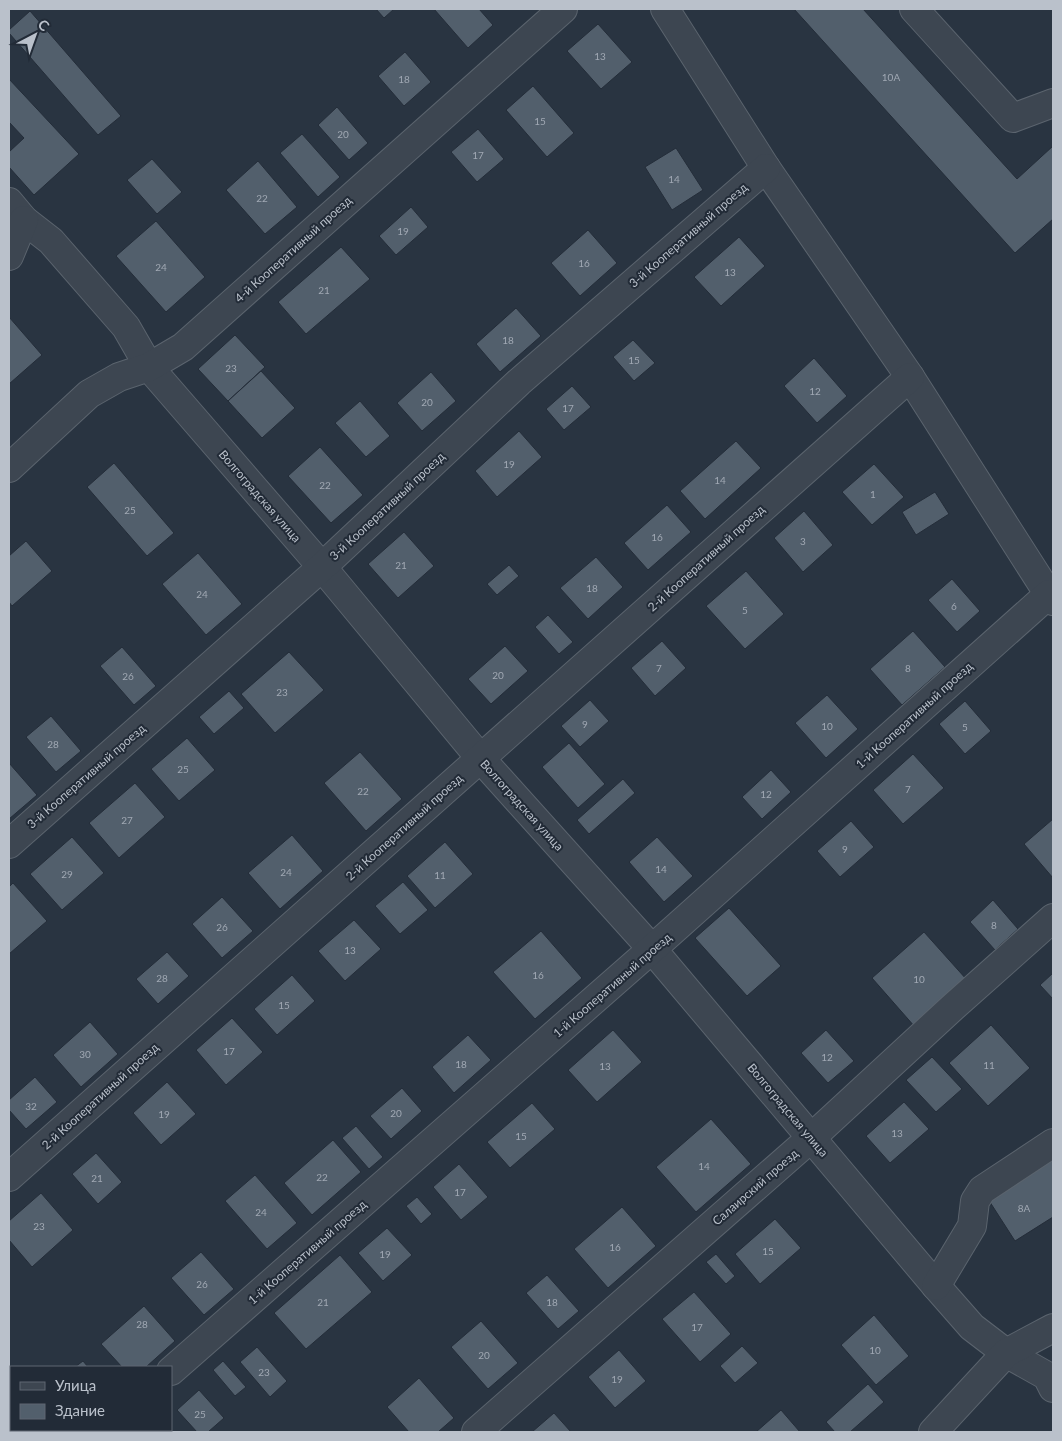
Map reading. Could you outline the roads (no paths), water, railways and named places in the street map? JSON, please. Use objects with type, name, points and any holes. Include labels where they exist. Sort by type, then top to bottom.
[{"type":"street","name":"4-й Кооперативный проезд","points":[[9,468],[89,394],[119,377],[149,367],[183,347],[563,9]]},
{"type":"street","points":[[665,9],[766,168],[910,377],[1051,598]]},
{"type":"street","points":[[914,9],[1013,118],[1053,102]]},
{"type":"street","name":"3-й Кооперативный проезд","points":[[9,844],[322,567],[519,382],[766,168]]},
{"type":"street","name":"Волгоградская улица","points":[[16,211],[51,241],[126,327],[149,367],[322,567],[481,759],[652,949],[936,1286],[972,1326],[1006,1353],[1046,1376],[1053,1388]]},
{"type":"street","points":[[9,256],[16,211]]},
{"type":"street","name":"2-й Кооперативный проезд","points":[[9,1177],[910,377]]},
{"type":"street","name":"1-й Кооперативный проезд","points":[[172,1370],[1051,598]]},
{"type":"street","name":"Салаирский проезд","points":[[476,1432],[811,1138],[1053,918]]},
{"type":"street","points":[[936,1286],[972,1226],[975,1201],[982,1190],[1053,1143]]},
{"type":"street","points":[[933,1432],[1006,1353],[1053,1328]]}]
